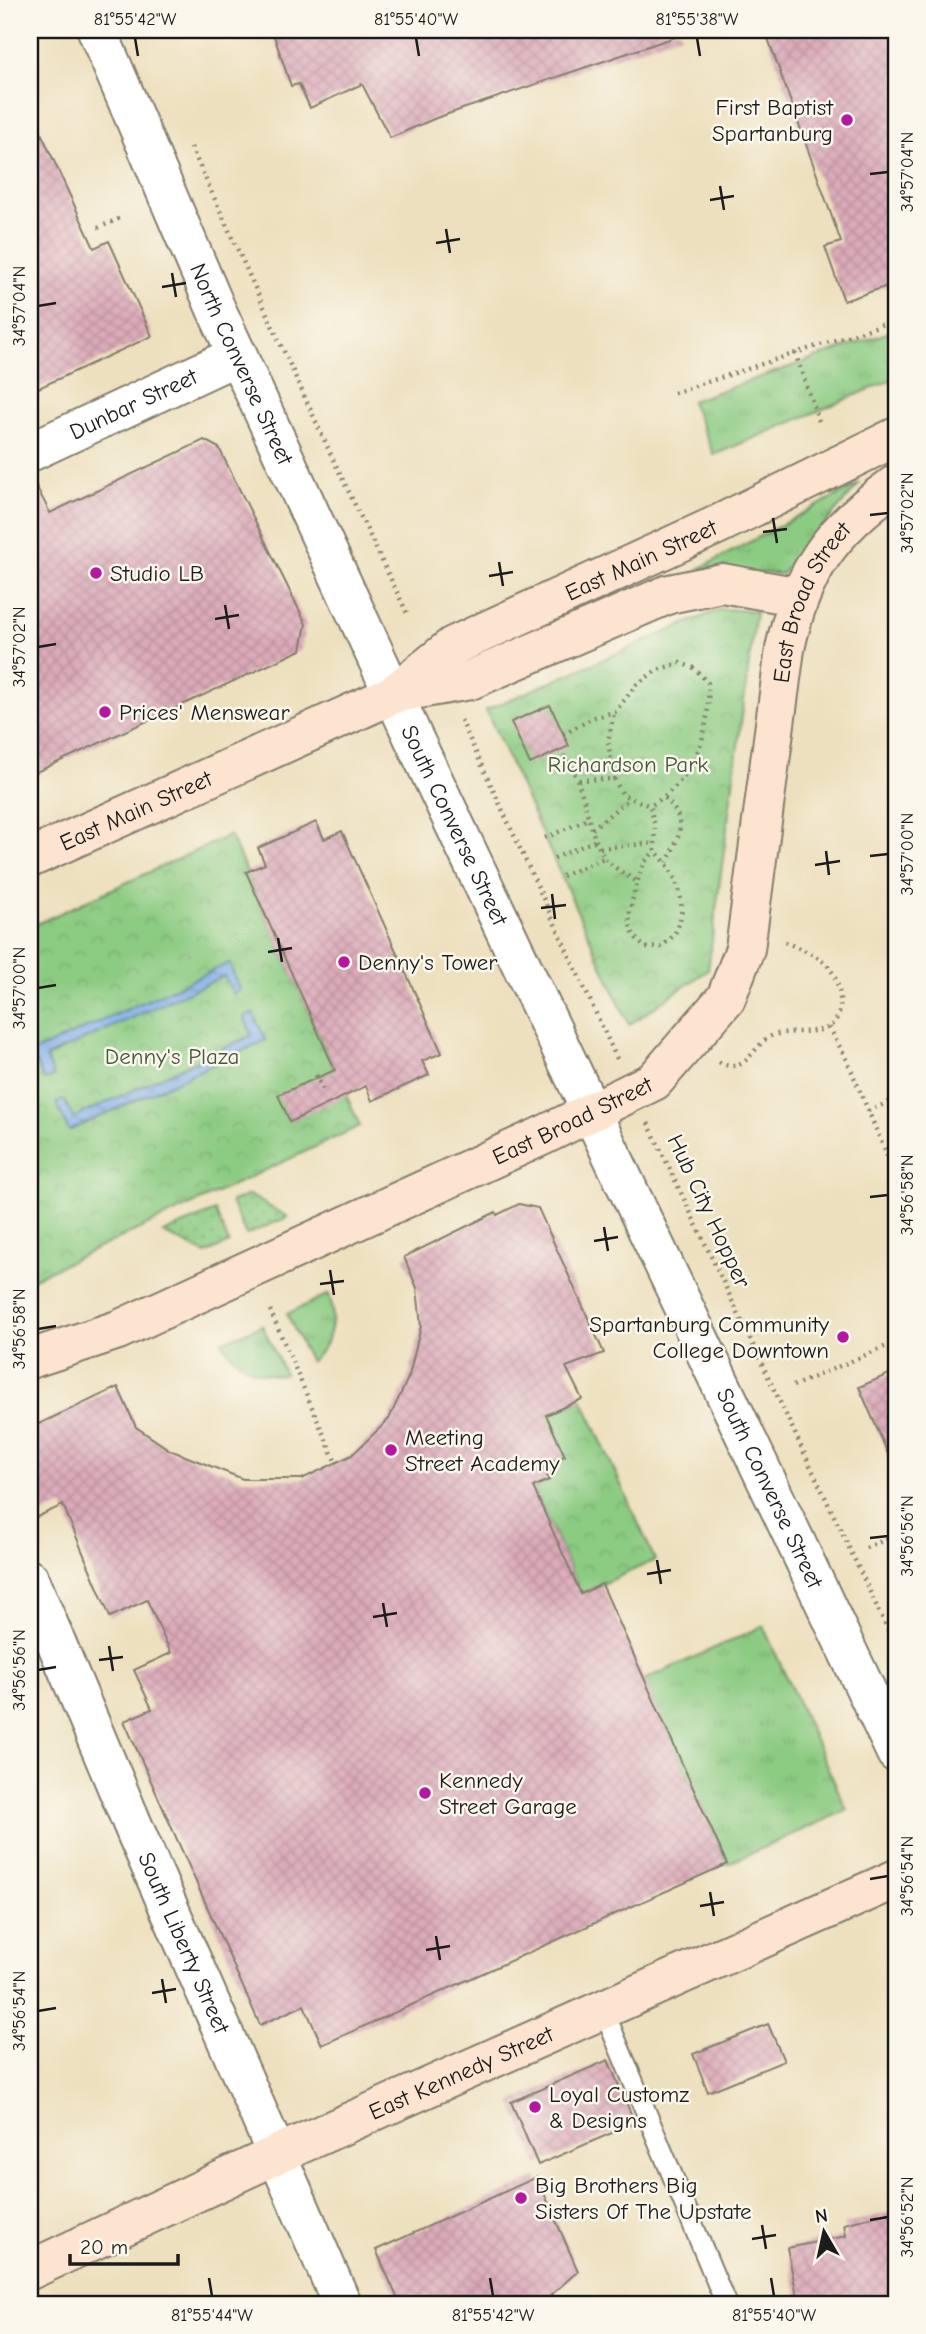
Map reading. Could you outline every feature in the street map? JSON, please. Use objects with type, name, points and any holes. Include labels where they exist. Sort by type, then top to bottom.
[{"type":"street","name":"North Converse Street","points":[[97,30],[238,355],[394,694]]},
{"type":"street","name":"Dunbar Street","points":[[30,452],[238,355]]},
{"type":"street","name":"East Main Street","points":[[394,694],[453,646],[718,525],[896,438]]},
{"type":"street","name":"East Broad Street","points":[[30,1359],[118,1330],[654,1081],[726,998],[737,972],[751,926],[785,649],[809,572],[832,538],[860,509],[896,484]]},
{"type":"street","name":"East Main Street","points":[[30,858],[394,694],[470,680],[669,594],[722,583],[800,597]]},
{"type":"street","name":"South Converse Street","points":[[394,694],[896,1753]]},
{"type":"street","name":"South Liberty Street","points":[[30,1580],[136,1835],[342,2304]]},
{"type":"street","name":"East Kennedy Street","points":[[30,2270],[278,2154],[896,1879]]},
{"type":"lane","points":[[603,2009],[726,2304]]},
{"type":"path","points":[[190,143],[332,457],[407,613]]},
{"type":"path","points":[[98,228],[123,217]]},
{"type":"path","points":[[674,393],[896,320]]},
{"type":"path","points":[[795,353],[820,424]]},
{"type":"path","points":[[680,663],[694,668],[709,682],[710,714],[699,750],[679,783],[650,806],[629,799],[614,779],[608,741],[615,712],[636,685],[657,670],[680,663]]},
{"type":"path","points":[[564,734],[595,717],[615,712]]},
{"type":"path","points":[[461,719],[605,1033]]},
{"type":"path","points":[[559,750],[579,780],[588,819],[604,858],[637,882]]},
{"type":"path","points":[[579,780],[596,777],[614,779]]},
{"type":"path","points":[[664,797],[677,810],[681,826],[667,862]]},
{"type":"path","points":[[592,829],[629,799]]},
{"type":"path","points":[[650,806],[655,851],[644,863],[637,882],[629,922],[632,937],[646,948],[661,947],[676,933],[680,916],[679,887],[667,862],[655,851]]},
{"type":"path","points":[[545,838],[588,819]]},
{"type":"path","points":[[554,858],[596,840]]},
{"type":"path","points":[[600,848],[655,843]]},
{"type":"path","points":[[562,876],[604,858]]},
{"type":"path","points":[[715,1060],[725,1065],[748,1062],[766,1039],[781,1033],[813,1033],[829,1027],[837,1016],[840,999],[835,978],[819,959],[776,938]]},
{"type":"path","points":[[829,1027],[896,1177]]},
{"type":"path","points":[[316,1076],[325,1094]]},
{"type":"path","points":[[868,1111],[896,1099]]},
{"type":"path","name":"Hub City Hopper","points":[[652,1132],[896,1647]]},
{"type":"path","points":[[270,1310],[336,1463]]},
{"type":"path","points":[[793,1386],[896,1342]]},
{"type":"path","points":[[866,1548],[896,1535]]},
{"type":"green space","points":[[896,330],[896,378],[714,455],[691,401]]},
{"type":"green space","points":[[860,483],[782,574],[699,569]]},
{"type":"green space","name":"Richardson Park","points":[[720,609],[756,611],[708,970],[629,1025],[486,710]]},
{"type":"green space","name":"Denny's Plaza","points":[[230,835],[360,1126],[30,1280],[30,927]]},
{"type":"green space","points":[[249,1195],[288,1217],[246,1235],[231,1202]]},
{"type":"green space","points":[[215,1211],[229,1243],[206,1254],[163,1233]]},
{"type":"green space","points":[[329,1294],[332,1313],[330,1331],[323,1348],[310,1362],[287,1314]]},
{"type":"green space","points":[[262,1325],[285,1374],[265,1374],[249,1368],[234,1357],[222,1342]]},
{"type":"green space","points":[[582,1399],[655,1560],[581,1594],[533,1487],[549,1480],[542,1466],[546,1415]]},
{"type":"green space","points":[[763,1626],[847,1810],[727,1864],[644,1680]]},
{"type":"water","points":[[229,963],[241,990],[233,994],[224,976],[46,1057],[54,1076],[44,1080],[31,1053]]},
{"type":"water","points":[[253,1013],[266,1040],[69,1131],[56,1103],[64,1099],[73,1118],[252,1035],[244,1017]]},
{"type":"building","points":[[272,30],[680,30],[681,35],[436,118],[390,138],[362,84],[310,108],[299,84],[291,86]]},
{"type":"building","name":"First Baptist Spartanburg","points":[[765,30],[896,30],[896,283],[844,301],[825,247],[841,242]]},
{"type":"building","points":[[30,109],[94,248],[109,241],[152,336],[30,392]]},
{"type":"building","points":[[204,440],[219,448],[306,624],[301,650],[30,775],[30,474],[50,513]]},
{"type":"building","points":[[550,705],[569,746],[530,764],[511,722]]},
{"type":"building","name":"Denny's Tower","points":[[316,822],[324,839],[342,831],[442,1053],[422,1061],[429,1075],[372,1101],[366,1086],[290,1122],[278,1095],[335,1070],[246,872],[265,864],[258,848]]},
{"type":"building","name":"Kennedy Street Garage","points":[[519,1204],[538,1208],[604,1353],[566,1367],[582,1399],[546,1415],[565,1456],[542,1466],[549,1480],[533,1487],[581,1594],[602,1584],[727,1864],[322,2045],[304,2005],[260,2025],[124,1721],[152,1709],[134,1670],[171,1653],[147,1600],[110,1617],[63,1505],[30,1520],[30,1428],[118,1387],[136,1427],[170,1450],[243,1479],[302,1479],[352,1455],[389,1419],[409,1376],[421,1326],[417,1288],[404,1257],[496,1212],[497,1215]]},
{"type":"building","points":[[896,1371],[896,1472],[859,1387]]},
{"type":"building","points":[[768,2024],[784,2061],[708,2092],[693,2054]]},
{"type":"building","points":[[608,2060],[635,2123],[538,2165],[511,2102]]},
{"type":"building","points":[[537,2177],[578,2271],[541,2304],[400,2304],[376,2250]]},
{"type":"building","points":[[896,2211],[896,2304],[869,2304],[868,2297],[837,2304],[799,2304],[787,2248],[846,2236],[844,2224]]},
{"type":"place","name":"First Baptist Spartanburg","points":[[847,120]]},
{"type":"place","name":"Studio LB","points":[[96,573]]},
{"type":"place","name":"Prices' Menswear","points":[[105,712]]},
{"type":"place","name":"Denny's Tower","points":[[344,962]]},
{"type":"place","name":"Spartanburg Community College Downtown","points":[[843,1337]]},
{"type":"place","name":"Meeting Street Academy","points":[[391,1450]]},
{"type":"place","name":"Kennedy Street Garage","points":[[425,1793]]},
{"type":"place","name":"Loyal Customz & Designs","points":[[535,2107]]},
{"type":"place","name":"Big Brothers Big Sisters Of The Upstate","points":[[521,2198]]}]
